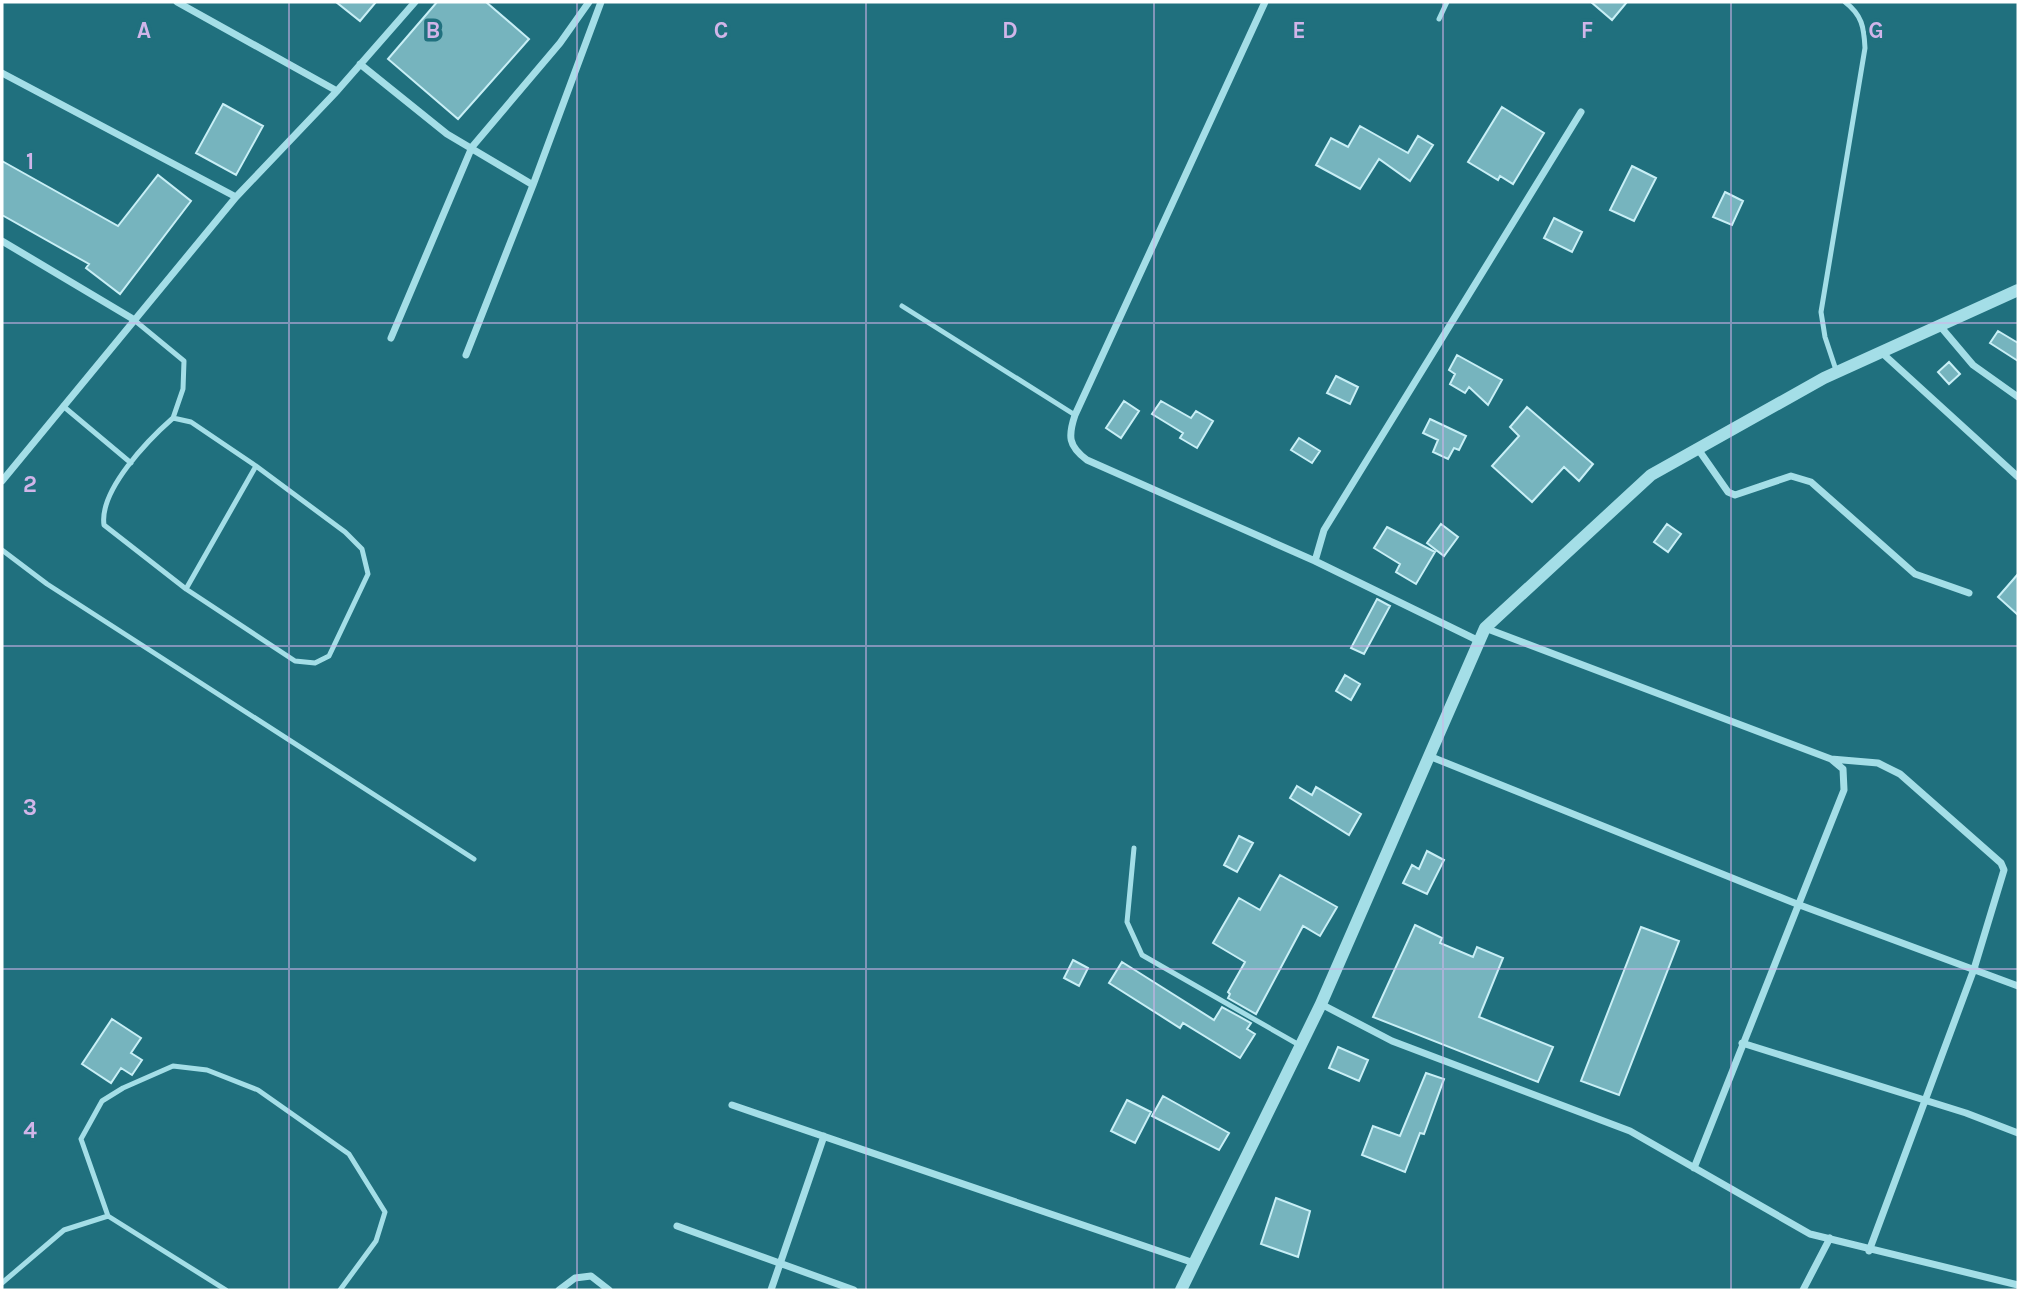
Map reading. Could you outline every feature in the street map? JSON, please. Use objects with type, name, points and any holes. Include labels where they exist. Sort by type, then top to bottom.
[{"type":"street","points":[[177,2],[337,90]]},
{"type":"street","points":[[2,481],[236,197],[415,2]]},
{"type":"street","points":[[391,338],[471,147],[560,43],[589,2]]},
{"type":"street","points":[[466,355],[601,2]]},
{"type":"street","points":[[1265,2],[1075,415],[1069,433],[1070,443],[1087,460],[1315,561],[1479,641]]},
{"type":"street","points":[[360,64],[447,134],[533,184]]},
{"type":"street","points":[[2,73],[236,197]]},
{"type":"street","points":[[1315,561],[1324,530],[1581,112]]},
{"type":"street","points":[[2,241],[133,319]]},
{"type":"street","points":[[1181,1290],[1321,1004],[1485,628],[1651,475],[1837,372],[2018,290]]},
{"type":"street","points":[[1940,326],[1973,365],[2018,397]]},
{"type":"street","points":[[1881,352],[2018,477]]},
{"type":"street","points":[[1698,449],[1728,492],[1735,495],[1791,476],[1811,482],[1914,574],[1969,593]]},
{"type":"street","points":[[1485,628],[1831,759],[1878,763],[1900,774],[2001,863],[2003,878],[1974,969],[1869,1251]]},
{"type":"street","points":[[1429,756],[1797,904],[2018,986]]},
{"type":"street","points":[[1694,1168],[1844,790],[1843,769],[1831,759]]},
{"type":"street","points":[[1321,1004],[1392,1041],[1630,1131],[1810,1234],[1869,1251],[2018,1286]]},
{"type":"street","points":[[1742,1043],[2018,1133]]},
{"type":"street","points":[[732,1105],[1194,1263]]},
{"type":"street","points":[[771,1290],[824,1136]]},
{"type":"street","points":[[677,1226],[854,1290]]},
{"type":"street","points":[[1803,1290],[1830,1238]]},
{"type":"street","points":[[559,1290],[575,1278],[591,1276],[609,1290]]},
{"type":"lane","points":[[1439,19],[1447,2]]},
{"type":"lane","points":[[1837,372],[1825,337],[1821,312],[1865,48],[1864,27],[1858,12],[1845,2]]},
{"type":"lane","points":[[902,306],[1075,415]]},
{"type":"lane","points":[[133,319],[184,361],[183,389],[173,418],[131,463],[105,506],[104,524],[186,589],[295,661],[315,663],[329,656],[368,574],[362,549],[345,532],[256,466],[191,422],[173,418]]},
{"type":"lane","points":[[63,406],[131,463]]},
{"type":"lane","points":[[186,589],[256,466]]},
{"type":"lane","points":[[2,550],[47,584],[474,859]]},
{"type":"lane","points":[[1134,848],[1127,922],[1142,955],[1301,1046]]},
{"type":"lane","points":[[226,1290],[108,1216],[81,1139],[102,1101],[149,1075],[173,1066],[207,1070],[258,1090],[349,1154],[385,1212],[376,1241],[340,1290]]},
{"type":"lane","points":[[2,1283],[64,1230],[108,1216]]},
{"type":"building","points":[[336,2],[376,2],[360,21]]},
{"type":"building","points":[[437,2],[486,2],[529,39],[458,119],[388,59]]},
{"type":"building","points":[[1591,2],[1627,2],[1612,20]]},
{"type":"building","points":[[223,104],[263,126],[236,175],[196,153]]},
{"type":"building","points":[[1502,107],[1544,133],[1513,184],[1500,176],[1498,180],[1468,162]]},
{"type":"building","points":[[1360,126],[1408,153],[1418,136],[1433,145],[1410,181],[1379,159],[1360,189],[1316,165],[1331,138],[1348,147]]},
{"type":"building","points":[[2,161],[118,226],[158,175],[191,201],[120,294],[86,268],[89,264],[2,215]]},
{"type":"building","points":[[1632,166],[1656,178],[1634,221],[1610,210]]},
{"type":"building","points":[[1725,192],[1743,201],[1732,225],[1713,217]]},
{"type":"building","points":[[1554,218],[1582,232],[1572,252],[1544,238]]},
{"type":"building","points":[[1998,331],[2018,343],[2018,361],[1990,343]]},
{"type":"building","points":[[1457,355],[1502,380],[1488,405],[1469,387],[1465,393],[1450,384],[1455,374],[1449,370]]},
{"type":"building","points":[[1949,362],[1960,374],[1949,384],[1938,372]]},
{"type":"building","points":[[1336,376],[1358,387],[1350,404],[1327,393]]},
{"type":"building","points":[[1124,401],[1139,411],[1121,438],[1106,428]]},
{"type":"building","points":[[1161,401],[1191,418],[1196,411],[1213,421],[1197,448],[1180,438],[1183,433],[1152,414]]},
{"type":"building","points":[[1527,407],[1593,464],[1579,481],[1564,467],[1532,502],[1492,466],[1519,436],[1510,427]]},
{"type":"building","points":[[1430,419],[1466,436],[1459,450],[1454,448],[1448,459],[1433,452],[1438,440],[1423,433]]},
{"type":"building","points":[[1299,438],[1320,451],[1312,463],[1291,450]]},
{"type":"building","points":[[1441,524],[1458,537],[1444,556],[1427,543]]},
{"type":"building","points":[[1667,524],[1681,534],[1668,552],[1654,542]]},
{"type":"building","points":[[1387,527],[1435,552],[1416,584],[1396,572],[1400,564],[1374,548]]},
{"type":"building","points":[[2018,574],[2018,615],[1998,597]]},
{"type":"building","points":[[1377,599],[1390,606],[1364,654],[1351,648]]},
{"type":"building","points":[[1345,675],[1360,684],[1351,700],[1336,691]]},
{"type":"building","points":[[1297,786],[1312,795],[1316,787],[1361,814],[1349,835],[1290,798]]},
{"type":"building","points":[[1239,836],[1253,843],[1237,872],[1224,865]]},
{"type":"building","points":[[1427,851],[1444,860],[1427,894],[1403,883],[1412,865],[1419,869]]},
{"type":"building","points":[[1280,875],[1337,907],[1320,936],[1303,926],[1256,1014],[1228,998],[1228,992],[1245,962],[1213,943],[1239,898],[1260,910]]},
{"type":"building","points":[[1415,925],[1442,938],[1440,943],[1473,957],[1477,947],[1503,958],[1479,1017],[1553,1047],[1538,1082],[1373,1017]]},
{"type":"building","points":[[1641,927],[1679,941],[1619,1095],[1581,1081]]},
{"type":"building","points":[[1073,960],[1088,968],[1079,986],[1064,978]]},
{"type":"building","points":[[1122,962],[1214,1020],[1222,1007],[1251,1023],[1247,1029],[1255,1034],[1240,1058],[1183,1023],[1180,1028],[1109,983]]},
{"type":"building","points":[[112,1019],[141,1038],[131,1053],[142,1060],[132,1075],[121,1068],[111,1083],[82,1064]]},
{"type":"building","points":[[1338,1047],[1368,1060],[1359,1081],[1329,1068]]},
{"type":"building","points":[[1426,1073],[1444,1079],[1424,1134],[1420,1133],[1405,1172],[1362,1155],[1373,1126],[1400,1136]]},
{"type":"building","points":[[1163,1096],[1229,1133],[1219,1150],[1152,1116]]},
{"type":"building","points":[[1127,1100],[1151,1112],[1135,1143],[1111,1131]]},
{"type":"building","points":[[1276,1198],[1310,1211],[1298,1257],[1261,1244]]}]
